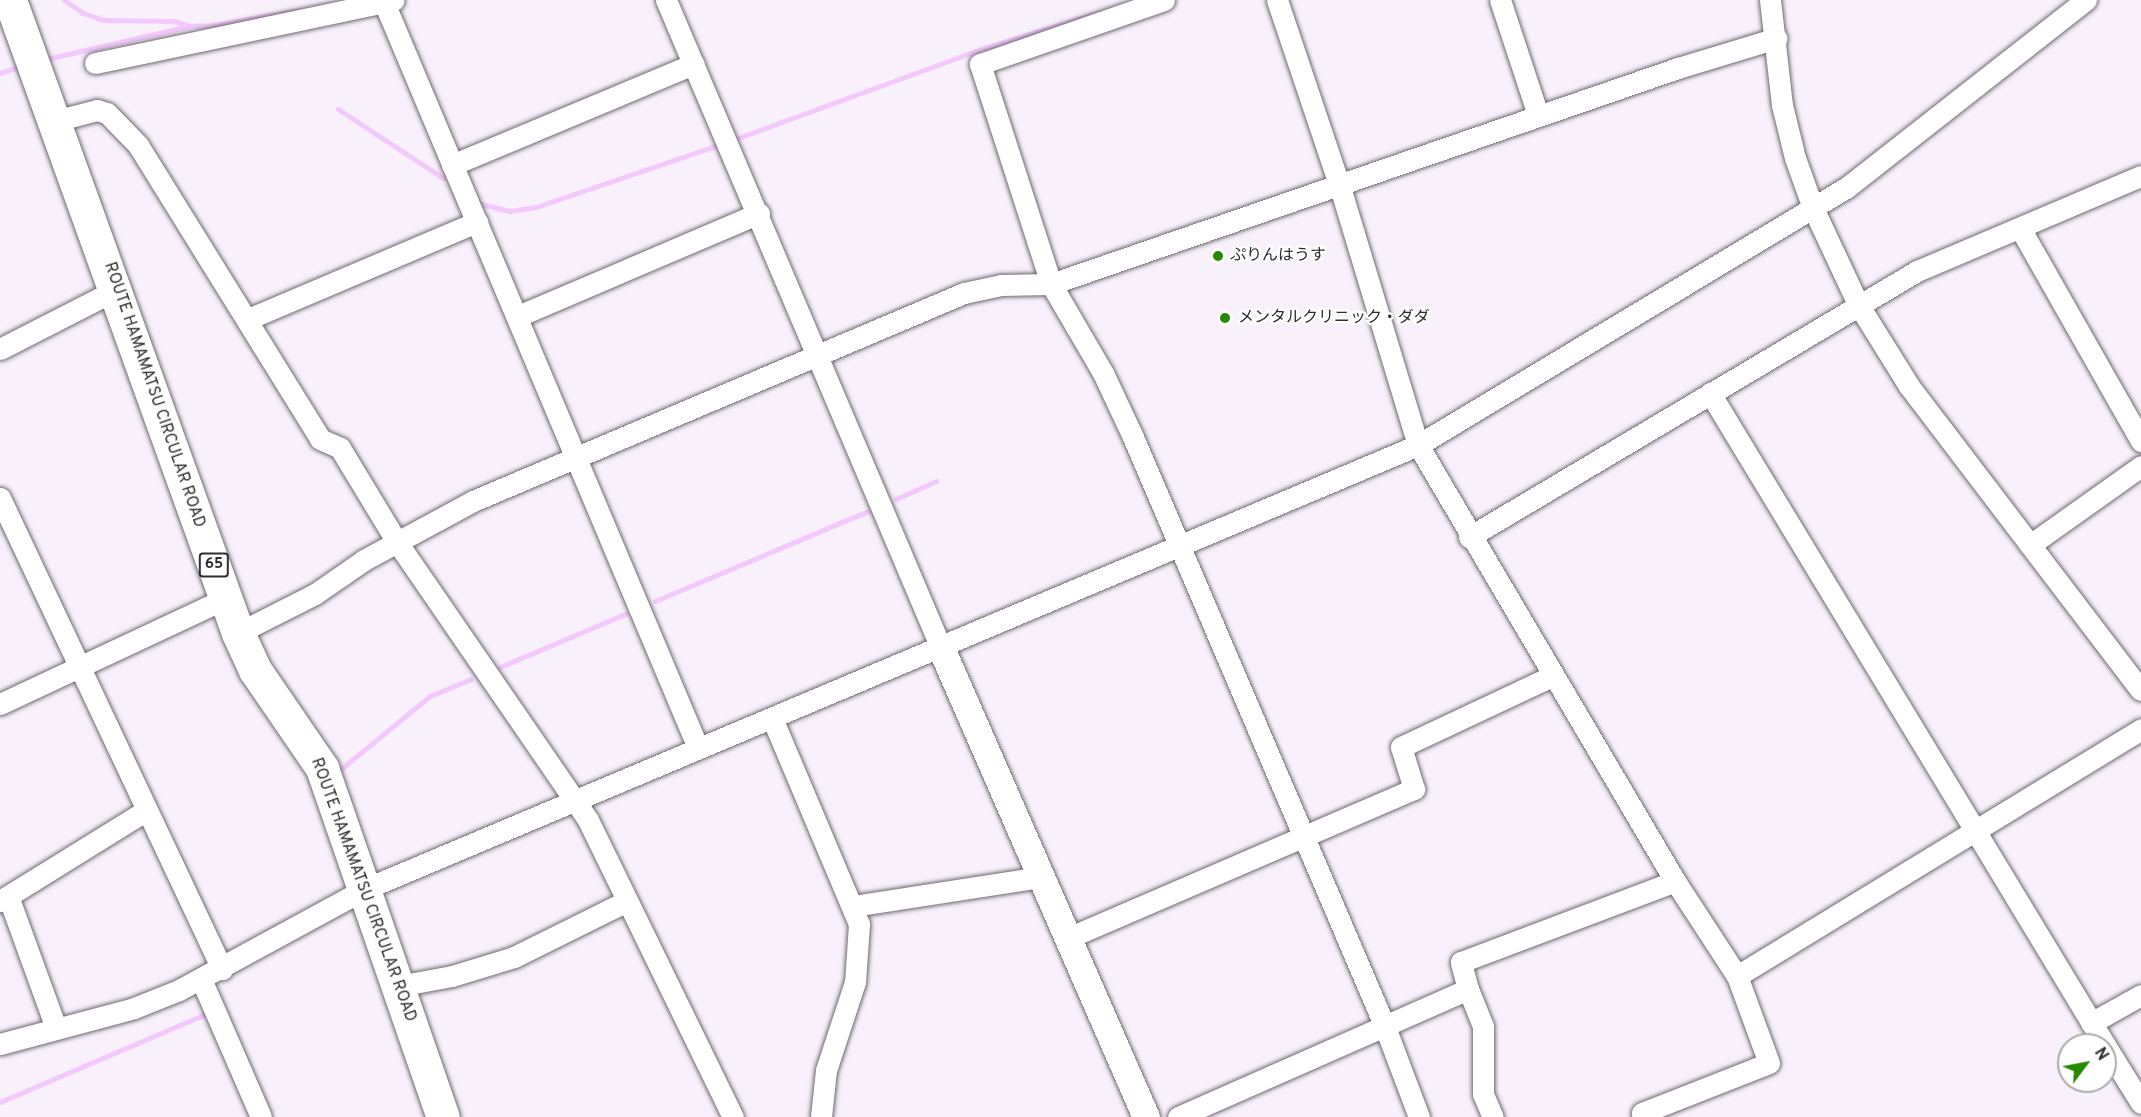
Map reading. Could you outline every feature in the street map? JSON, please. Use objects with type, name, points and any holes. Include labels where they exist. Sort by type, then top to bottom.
[{"type":"main road","name":"ROUTE HAMAMATSU CIRCULAR ROAD","points":[[10,0],[117,289],[238,633],[255,670],[322,768],[443,1117]]},
{"type":"street","points":[[666,0],[759,213],[941,648],[1146,1117]]},
{"type":"street","points":[[1164,0],[980,64],[1051,284],[1103,373],[1179,545],[1385,1027],[1419,1117]]},
{"type":"street","points":[[1277,0],[1340,187],[1418,446],[1469,537],[1675,881],[1737,976],[1769,1063],[1642,1113],[1643,1117]]},
{"type":"street","points":[[1500,0],[1538,115]]},
{"type":"street","points":[[1770,0],[1782,105],[1813,208],[1858,304],[1909,386],[2141,690]]},
{"type":"street","points":[[0,1044],[135,1008],[222,969],[365,889],[1418,446],[1813,208],[1884,161],[2049,26],[2086,0]]},
{"type":"street","points":[[95,63],[386,1],[452,165],[518,316],[698,747]]},
{"type":"street","points":[[238,633],[315,594],[397,542],[472,501],[576,455],[964,293],[1001,285],[1051,284],[1231,220],[1340,187],[1538,115],[1776,38]]},
{"type":"street","points":[[452,165],[694,64]]},
{"type":"street","points":[[55,121],[98,110],[107,113],[138,145],[248,319],[320,439],[340,448],[397,542],[576,801],[600,842],[733,1117]]},
{"type":"street","points":[[1469,537],[1917,271],[2141,176]]},
{"type":"street","points":[[518,316],[759,213]]},
{"type":"street","points":[[248,319],[477,222]]},
{"type":"street","points":[[2020,228],[2141,441]]},
{"type":"street","points":[[0,349],[117,289]]},
{"type":"street","points":[[1710,393],[2097,1033]]},
{"type":"street","points":[[2030,545],[2141,466]]},
{"type":"street","points":[[0,498],[145,811],[222,969]]},
{"type":"street","points":[[0,704],[225,598]]},
{"type":"street","points":[[1068,938],[1414,789],[1401,747],[1552,676]]},
{"type":"street","points":[[772,718],[854,906],[859,924],[855,982],[826,1070],[821,1117]]},
{"type":"street","points":[[1737,976],[1973,829],[2141,729]]},
{"type":"street","points":[[56,1028],[4,898],[145,811]]},
{"type":"street","points":[[854,906],[1041,877]]},
{"type":"street","points":[[1493,1117],[1483,1094],[1483,1026],[1468,989],[1461,962],[1675,881]]},
{"type":"street","points":[[398,986],[452,976],[514,957],[627,901]]},
{"type":"street","points":[[201,979],[261,1117]]},
{"type":"street","points":[[1178,1117],[1468,989]]},
{"type":"street","points":[[2091,1023],[2141,995]]},
{"type":"street","points":[[2117,1064],[2141,1103]]},
{"type":"waterway","points":[[64,0],[83,13],[103,20],[174,21],[189,26],[214,25],[297,10]]},
{"type":"waterway","points":[[738,138],[981,49],[1099,12]]},
{"type":"waterway","points":[[42,60],[189,26]]},
{"type":"waterway","points":[[0,73],[21,66]]},
{"type":"waterway","points":[[338,109],[443,178]]},
{"type":"waterway","points":[[481,204],[510,211],[536,207],[718,145]]},
{"type":"waterway","points":[[896,499],[936,481]]},
{"type":"waterway","points":[[655,601],[868,511]]},
{"type":"waterway","points":[[500,667],[625,614]]},
{"type":"waterway","points":[[341,769],[430,696],[471,679]]},
{"type":"waterway","points":[[0,1102],[208,1013]]},
{"type":"place","name":"ぷりんはうす","points":[[1218,256]]},
{"type":"place","name":"メンタルクリニック・ダダ","points":[[1225,318]]}]
